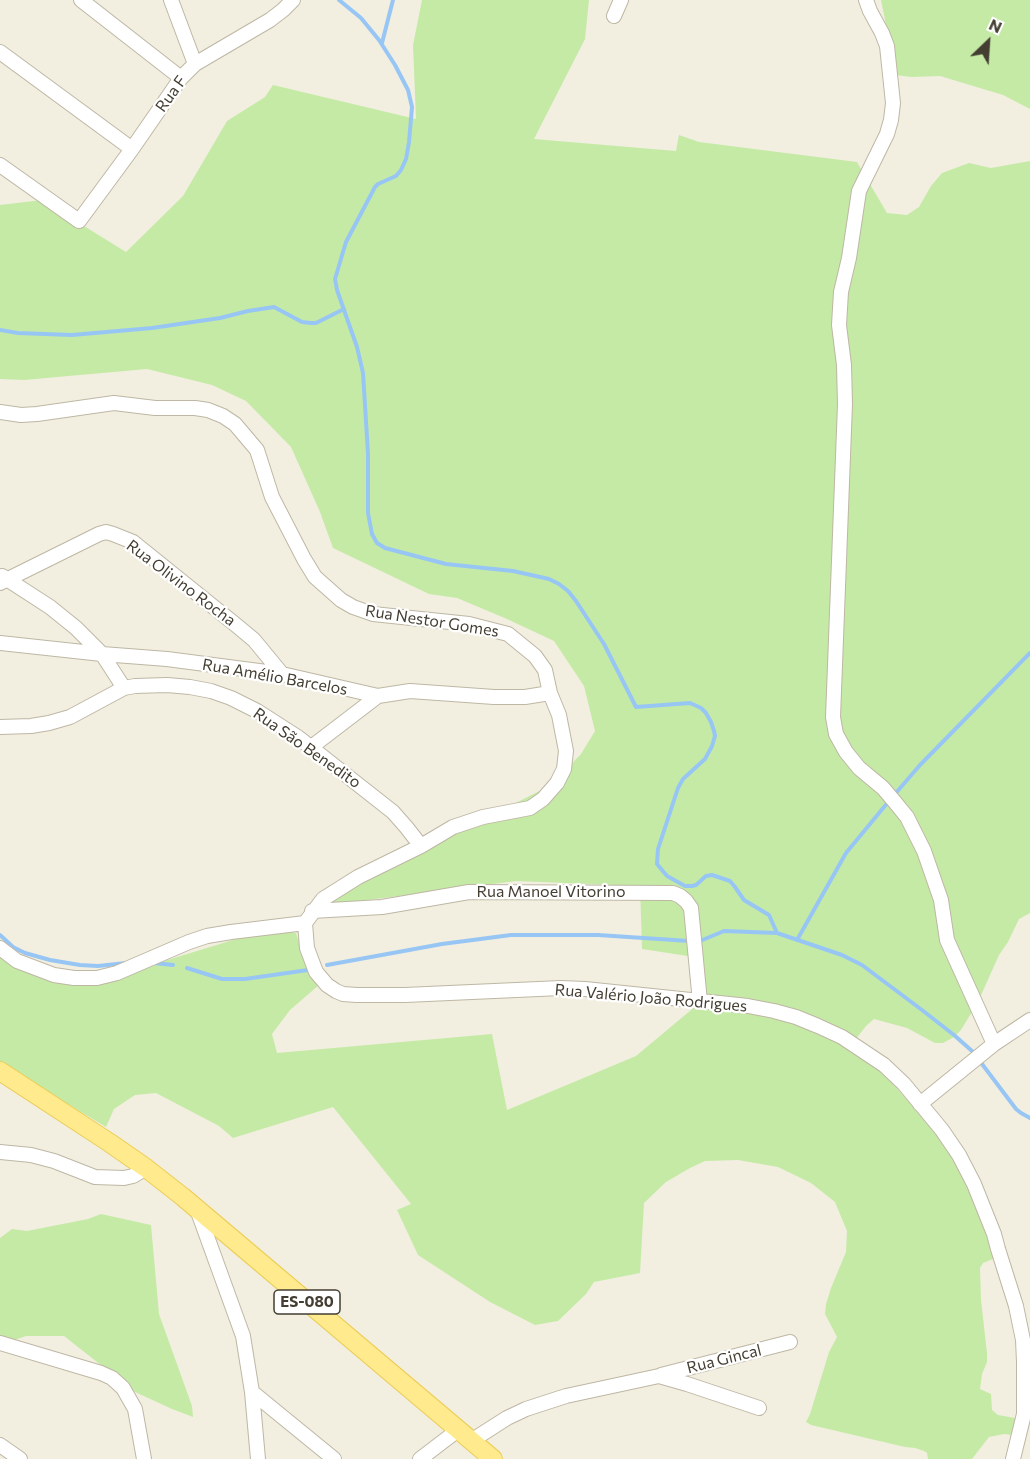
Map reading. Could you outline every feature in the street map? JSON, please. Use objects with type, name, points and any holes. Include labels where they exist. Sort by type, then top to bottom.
[{"type":"main road","name":"ES-080","points":[[0,1071],[146,1168],[195,1206],[494,1459]]},
{"type":"street","points":[[81,0],[181,78]]},
{"type":"street","points":[[171,0],[195,64]]},
{"type":"street","name":"Rua F","points":[[0,165],[79,221],[181,78],[195,64],[270,20],[293,0]]},
{"type":"street","points":[[614,16],[621,0]]},
{"type":"street","points":[[866,0],[887,46],[893,103],[887,134],[859,191],[849,258],[841,292],[839,325],[844,365],[845,404],[832,717],[836,734],[846,752],[859,768],[883,788],[907,817],[924,850],[941,900],[947,940],[994,1044]]},
{"type":"street","points":[[0,52],[132,149]]},
{"type":"street","name":"Rua Nestor Gomes","points":[[0,412],[21,415],[37,414],[114,403],[155,408],[195,408],[223,416],[235,424],[257,450],[272,496],[303,559],[315,577],[341,600],[352,607],[373,614],[469,624],[508,634],[525,646],[545,670],[550,693],[559,715],[566,751],[564,769],[557,783],[543,799],[530,808],[483,817],[435,837],[351,881],[323,899],[309,917]]},
{"type":"street","name":"Rua Olivino Rocha","points":[[3,579],[99,534],[106,532],[113,534],[133,542],[236,625],[254,640],[282,674]]},
{"type":"street","points":[[3,579],[50,607],[76,628],[102,654],[124,688]]},
{"type":"street","name":"Rua Amélio Barcelos","points":[[0,643],[167,659],[282,674],[378,696],[410,691],[494,697],[525,697],[550,693]]},
{"type":"street","name":"Rua São Benedito","points":[[0,727],[31,726],[70,717],[124,688],[135,686],[167,685],[211,691],[257,711],[299,738],[393,812],[421,846]]},
{"type":"street","points":[[310,748],[378,696]]},
{"type":"street","name":"Rua Manoel Vitorino","points":[[309,917],[469,892],[673,893],[686,901],[691,908],[700,1002]]},
{"type":"street","points":[[0,948],[17,961],[54,975],[97,978],[117,973],[207,936],[309,917]]},
{"type":"street","name":"Rua Valério João Rodrigues","points":[[309,917],[307,948],[316,972],[327,985],[343,994],[405,995],[561,988],[602,990],[774,1011],[796,1017],[842,1037],[884,1065],[904,1084],[942,1130],[974,1184],[994,1234],[1016,1306],[1023,1340],[1024,1414],[1013,1459]]},
{"type":"street","points":[[920,1104],[994,1044],[1030,1020]]},
{"type":"street","points":[[0,1152],[31,1155],[54,1161],[95,1177],[124,1178],[133,1176],[146,1168]]},
{"type":"street","points":[[195,1206],[243,1336],[252,1392],[258,1459]]},
{"type":"street","points":[[0,1342],[112,1378],[123,1388],[135,1409],[144,1459]]},
{"type":"street","name":"Rua Gincal","points":[[420,1459],[465,1436],[566,1396],[659,1376],[790,1342]]},
{"type":"street","points":[[659,1376],[759,1408]]},
{"type":"street","points":[[252,1392],[334,1459]]},
{"type":"street","points":[[0,1445],[20,1459]]},
{"type":"green space","points":[[422,0],[589,0],[585,39],[534,139],[676,151],[679,135],[699,142],[857,162],[887,213],[907,215],[919,207],[931,186],[942,173],[969,163],[991,168],[1030,161],[1030,913],[1019,919],[999,955],[978,1002],[961,1030],[954,1037],[943,1043],[935,1043],[907,1028],[874,1019],[849,1048],[875,1058],[893,1084],[936,1133],[972,1189],[998,1257],[983,1263],[980,1268],[987,1362],[982,1374],[980,1389],[991,1394],[992,1410],[998,1415],[1015,1418],[1012,1435],[989,1437],[972,1459],[928,1459],[927,1453],[915,1448],[806,1422],[829,1352],[837,1337],[825,1314],[831,1288],[846,1252],[847,1231],[835,1202],[811,1183],[778,1167],[738,1160],[705,1161],[666,1182],[644,1203],[640,1273],[594,1282],[586,1294],[558,1321],[535,1325],[490,1302],[418,1255],[397,1210],[411,1204],[333,1107],[233,1138],[219,1126],[156,1093],[135,1095],[114,1109],[106,1127],[0,1063],[0,939],[9,951],[45,969],[99,981],[272,928],[296,933],[307,967],[319,985],[290,1010],[272,1034],[277,1053],[492,1034],[507,1110],[636,1056],[697,1005],[701,958],[642,949],[640,886],[516,881],[321,906],[342,889],[551,785],[581,754],[595,731],[584,686],[554,641],[457,598],[429,594],[333,548],[320,512],[291,447],[246,401],[212,385],[147,369],[24,380],[0,379],[0,205],[42,200],[126,252],[183,196],[227,121],[265,97],[273,85],[416,119],[413,45]]},
{"type":"green space","points":[[881,0],[1030,0],[1030,109],[1003,95],[940,76],[896,75]]},
{"type":"green space","points":[[101,1214],[151,1225],[159,1314],[192,1406],[193,1417],[135,1392],[64,1336],[26,1336],[0,1345],[0,1238],[12,1229],[27,1231],[88,1219]]},
{"type":"waterway","points":[[339,0],[361,18],[379,40],[408,90],[412,107],[406,159],[396,176],[375,187],[346,242],[335,279],[363,373],[368,454],[368,513],[372,534],[377,543],[385,548],[446,564],[513,571],[549,579],[559,584],[576,601],[604,644],[636,707],[690,703],[701,708],[711,722],[715,736],[705,759],[683,779],[678,788],[658,849],[657,864],[667,876],[685,886],[696,885],[706,876],[712,875],[730,881],[744,900],[769,915],[777,933]]},
{"type":"waterway","points":[[382,43],[393,0]]},
{"type":"waterway","points":[[0,330],[72,335],[152,328],[274,307],[302,322],[316,323],[344,309]]},
{"type":"waterway","points":[[895,794],[920,765],[1030,653]]},
{"type":"waterway","points":[[797,940],[846,853],[889,801]]},
{"type":"waterway","points":[[700,941],[724,931],[777,933],[842,955],[862,965],[972,1051]]},
{"type":"waterway","points":[[0,935],[13,947],[50,960],[98,966],[126,963]]},
{"type":"waterway","points":[[327,965],[442,944],[511,935],[598,935],[689,941]]},
{"type":"waterway","points":[[154,963],[173,965]]},
{"type":"waterway","points":[[187,968],[222,979],[245,979],[308,970]]},
{"type":"waterway","points":[[979,1060],[1016,1109],[1030,1118]]}]
